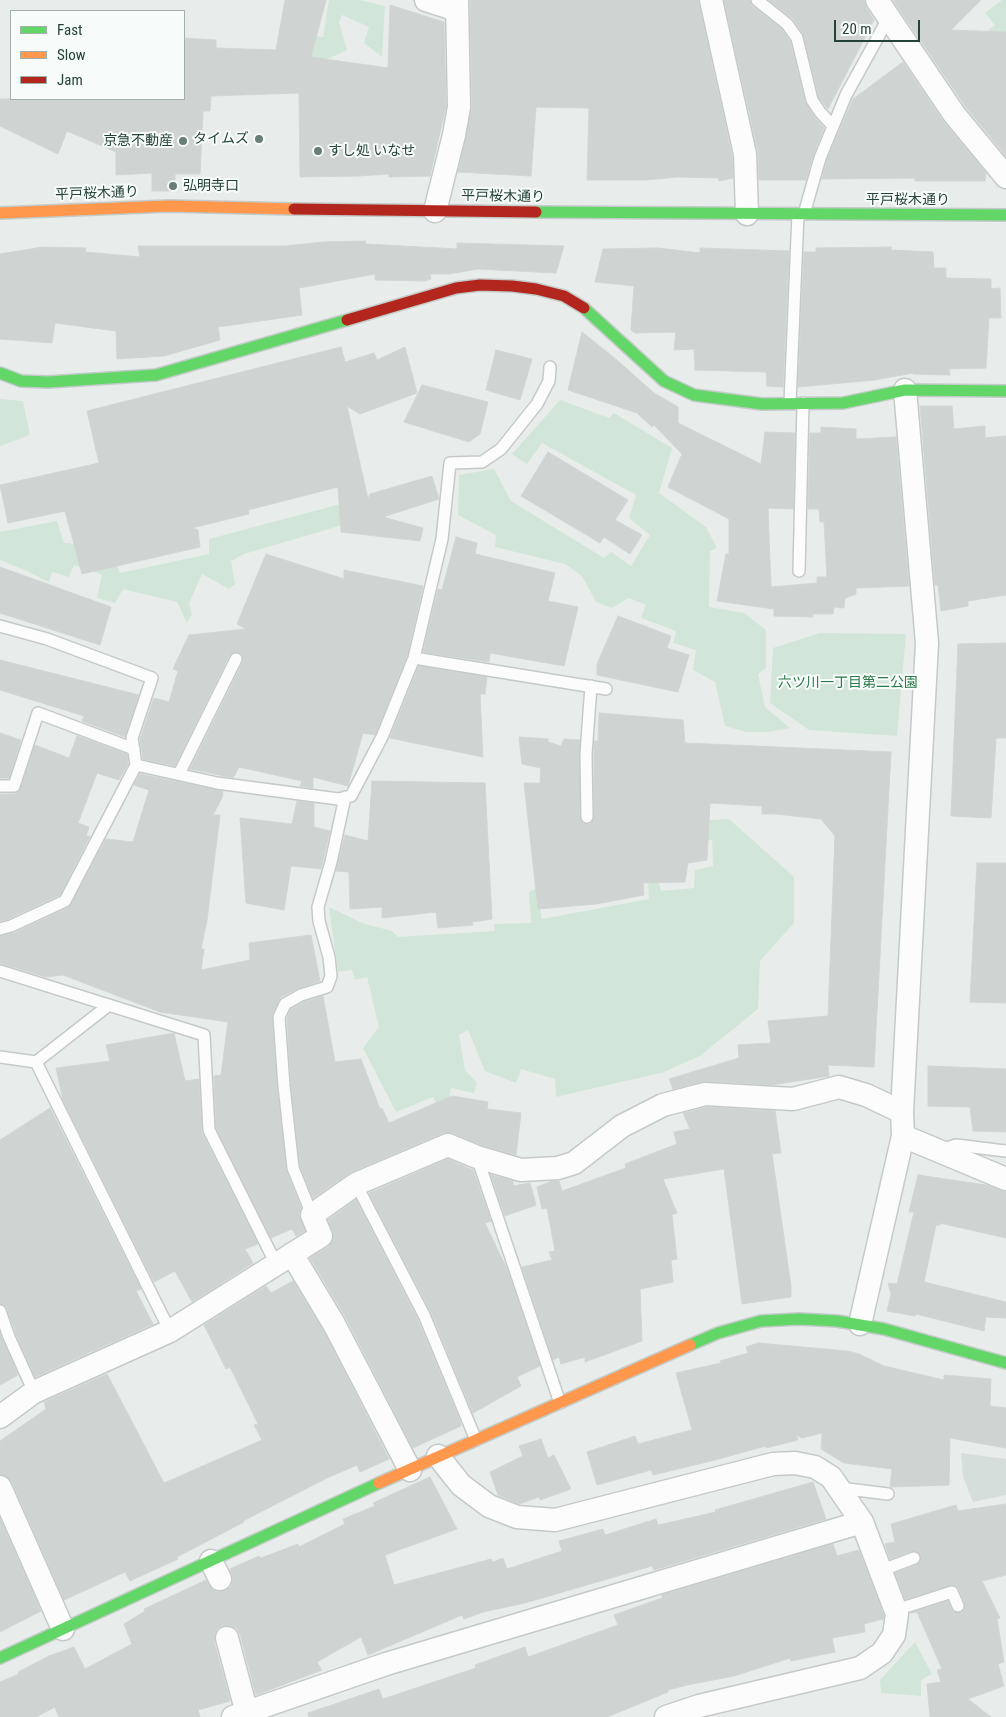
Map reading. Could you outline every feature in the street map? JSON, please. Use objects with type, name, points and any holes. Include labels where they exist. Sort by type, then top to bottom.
[{"type":"street","points":[[426,0],[457,5],[459,107],[435,211]]},
{"type":"street","points":[[711,0],[745,154],[747,214]]},
{"type":"street","points":[[883,8],[954,114],[1006,177]]},
{"type":"street","name":"平戸桜木通り","points":[[0,213],[169,206],[266,210],[1006,215]]},
{"type":"street","points":[[0,373],[21,381],[48,382],[156,375],[456,288],[480,285],[536,289],[564,296],[580,304],[664,381],[694,396],[754,403],[843,403],[905,390],[1006,391]]},
{"type":"street","points":[[860,1324],[903,1136],[902,1112],[927,644],[905,390]]},
{"type":"street","points":[[0,1417],[34,1392],[170,1331],[321,1236],[312,1215],[356,1184],[448,1145],[477,1157],[521,1170],[558,1168],[574,1164],[622,1126],[663,1105],[705,1094],[793,1099],[839,1087],[866,1095],[902,1112]]},
{"type":"street","points":[[903,1136],[1006,1179]]},
{"type":"street","points":[[284,1259],[334,1324],[410,1470]]},
{"type":"street","points":[[0,1658],[64,1629],[216,1570],[438,1456],[718,1333],[761,1321],[799,1319],[838,1321],[860,1324],[1006,1363]]},
{"type":"street","points":[[438,1456],[461,1485],[489,1506],[517,1517],[555,1520],[773,1464],[794,1463],[815,1467],[830,1477],[862,1522],[898,1614],[894,1634],[882,1653],[860,1668],[698,1706],[666,1717]]},
{"type":"street","points":[[0,1487],[64,1629]]},
{"type":"street","points":[[227,1638],[242,1715],[386,1664],[862,1522]]},
{"type":"street","points":[[765,1690],[784,1704]]},
{"type":"lane","points":[[757,0],[787,24],[797,38],[812,100],[833,126]]},
{"type":"lane","points":[[790,403],[801,214],[820,158],[883,8]]},
{"type":"lane","points":[[136,765],[217,783],[338,799],[351,796],[382,738],[414,658],[442,539],[450,463],[482,462],[501,449],[526,420],[541,398],[549,381],[550,367]]},
{"type":"lane","points":[[799,572],[803,403]]},
{"type":"lane","points":[[0,626],[47,639],[152,678],[132,738],[136,765],[65,901],[12,926],[0,929]]},
{"type":"lane","points":[[414,658],[606,689]]},
{"type":"lane","points":[[179,774],[236,659]]},
{"type":"lane","points":[[587,817],[586,754],[591,686]]},
{"type":"lane","points":[[0,786],[14,786],[38,713],[134,749]]},
{"type":"lane","points":[[312,1215],[293,1168],[279,1017],[285,1004],[301,995],[327,987],[331,976],[329,957],[319,921],[318,907],[331,862],[345,797]]},
{"type":"lane","points":[[0,971],[204,1035],[209,1130],[284,1259]]},
{"type":"lane","points":[[0,1057],[36,1062],[109,1005]]},
{"type":"lane","points":[[36,1062],[170,1331]]},
{"type":"lane","points":[[938,1151],[956,1145],[1006,1151]]},
{"type":"lane","points":[[477,1157],[560,1403]]},
{"type":"lane","points":[[356,1184],[424,1315],[476,1440]]},
{"type":"lane","points":[[0,1312],[34,1392]]},
{"type":"lane","points":[[838,1488],[888,1494]]},
{"type":"lane","points":[[880,1570],[914,1558]]},
{"type":"lane","points":[[896,1610],[952,1592],[958,1606]]},
{"type":"shaded area","points":[[961,1453],[1006,1459],[1006,1495],[973,1502],[963,1477]]},
{"type":"green space","points":[[329,0],[360,0],[385,6],[382,57],[364,43],[369,27],[342,15],[339,22],[347,50],[321,62],[300,63],[289,33],[323,37]]},
{"type":"green space","points":[[1002,0],[1006,0],[1006,63],[984,34],[995,25],[985,13]]},
{"type":"green space","points":[[0,399],[23,401],[30,435],[0,446]]},
{"type":"green space","points":[[560,400],[609,418],[614,413],[672,448],[659,493],[706,527],[717,548],[710,551],[709,607],[744,613],[766,630],[766,668],[758,674],[765,707],[790,728],[769,732],[746,732],[725,726],[715,682],[693,670],[696,650],[673,643],[676,631],[641,618],[646,605],[629,598],[612,608],[596,602],[582,576],[565,564],[495,547],[496,535],[458,515],[459,475],[494,469],[511,501],[604,558],[611,552],[631,566],[650,535],[629,518],[636,495],[542,443],[527,464],[512,454]]},
{"type":"green space","points":[[352,501],[353,522],[244,554],[231,561],[235,584],[229,589],[202,574],[189,603],[192,615],[187,623],[177,602],[123,589],[115,603],[97,598],[102,575],[74,565],[69,577],[52,572],[49,582],[0,560],[0,532],[57,521],[64,543],[92,545],[111,550],[120,573],[209,554],[209,539]]},
{"type":"green space","name":"六ツ川一丁目第二公園","points":[[820,633],[906,634],[897,736],[809,730],[770,703],[773,648]]},
{"type":"green space","points":[[729,819],[794,877],[794,923],[760,961],[758,1009],[700,1056],[664,1072],[556,1097],[555,1079],[521,1069],[516,1083],[485,1071],[468,1030],[459,1035],[465,1070],[477,1083],[474,1093],[451,1088],[446,1122],[433,1097],[396,1112],[363,1048],[379,1027],[367,977],[355,980],[352,970],[338,972],[329,907],[362,923],[392,931],[398,937],[495,931],[494,924],[531,923],[529,892],[537,888],[542,919],[649,899],[648,880],[657,875],[661,891],[694,888],[695,870],[713,866],[712,840],[672,837],[672,822]]},
{"type":"green space","points":[[915,1642],[932,1674],[921,1680],[921,1696],[881,1693],[880,1680]]},
{"type":"building","points":[[285,0],[326,0],[311,57],[388,68],[390,5],[444,22],[446,106],[430,176],[389,177],[389,174],[300,177],[299,93],[211,96],[210,111],[203,111],[200,174],[175,174],[175,191],[152,191],[152,173],[116,175],[116,152],[67,131],[58,154],[0,126],[0,99],[185,100],[185,38],[216,40],[216,48],[276,50]]},
{"type":"building","points":[[470,0],[698,0],[732,156],[733,178],[719,181],[718,178],[678,177],[645,180],[587,180],[589,108],[536,107],[531,176],[458,172],[472,107]]},
{"type":"building","points":[[724,0],[750,0],[752,6],[782,29],[790,41],[805,102],[824,128],[813,155],[806,180],[759,180],[758,151]]},
{"type":"building","points":[[769,0],[864,0],[874,20],[828,109],[819,97],[803,34],[792,18]]},
{"type":"building","points":[[893,0],[981,0],[951,30],[1006,32],[1006,156],[965,106]]},
{"type":"building","points":[[903,62],[943,121],[986,173],[985,181],[915,181],[915,178],[822,179],[827,160],[853,99]]},
{"type":"building","points":[[365,241],[366,244],[457,249],[457,243],[564,246],[556,273],[478,269],[449,274],[430,274],[431,279],[424,281],[375,280],[375,274],[299,288],[302,315],[218,327],[220,340],[164,356],[117,359],[116,331],[55,323],[52,343],[0,339],[0,254],[43,247],[86,248],[85,252],[140,257],[138,246],[286,246],[323,242]]},
{"type":"building","points":[[891,247],[891,250],[933,252],[934,268],[946,268],[946,278],[991,279],[991,289],[1000,288],[1001,318],[989,318],[986,368],[949,369],[950,375],[913,373],[875,380],[798,387],[804,252],[816,252],[816,248]]},
{"type":"building","points":[[658,248],[700,253],[700,248],[789,251],[783,387],[767,386],[766,372],[695,370],[694,349],[674,350],[676,332],[635,333],[631,330],[634,286],[595,282],[603,249]]},
{"type":"building","points":[[582,332],[654,393],[678,407],[678,423],[761,464],[765,432],[795,433],[793,509],[768,508],[771,587],[817,583],[817,577],[827,577],[824,522],[820,522],[819,509],[808,509],[810,433],[821,433],[821,427],[856,429],[856,439],[896,437],[909,586],[856,588],[856,594],[845,598],[844,608],[834,607],[833,614],[813,614],[813,617],[774,616],[774,609],[717,601],[726,554],[729,554],[729,519],[668,487],[682,454],[654,425],[652,427],[637,413],[568,390]]},
{"type":"building","points":[[341,347],[345,362],[374,353],[377,360],[405,347],[417,393],[360,414],[347,406],[368,499],[370,494],[432,476],[439,499],[383,517],[423,528],[420,541],[341,532],[338,487],[248,510],[249,514],[192,528],[198,530],[200,547],[82,574],[65,511],[8,523],[0,485],[99,463],[87,411]]},
{"type":"building","points":[[496,350],[532,359],[520,400],[486,390]]},
{"type":"building","points":[[422,385],[488,402],[480,434],[469,442],[404,422]]},
{"type":"building","points":[[920,406],[952,406],[954,429],[985,426],[985,438],[1006,436],[1006,595],[968,601],[968,606],[941,611],[938,585],[935,585]]},
{"type":"building","points":[[548,452],[628,500],[615,520],[642,535],[630,554],[604,537],[600,543],[521,496]]},
{"type":"building","points":[[456,537],[477,543],[475,554],[555,573],[548,601],[578,607],[564,666],[490,653],[489,662],[423,652],[438,589],[442,590]]},
{"type":"building","points":[[266,554],[344,579],[344,570],[423,586],[407,656],[375,735],[363,733],[348,786],[313,777],[313,788],[300,786],[302,781],[239,767],[233,778],[190,769],[243,662],[242,655],[236,652],[229,656],[175,766],[143,759],[140,739],[153,700],[154,698],[169,702],[178,671],[173,669],[189,635],[246,629],[237,624]]},
{"type":"building","points":[[0,567],[111,607],[100,645],[0,613]]},
{"type":"building","points":[[618,616],[671,636],[667,648],[689,655],[678,692],[597,675],[597,664]]},
{"type":"building","points":[[1006,643],[1006,738],[996,738],[991,818],[951,816],[958,644]]},
{"type":"building","points":[[0,660],[139,695],[125,737],[82,721],[84,716],[0,690]]},
{"type":"building","points":[[419,666],[487,677],[485,694],[480,694],[483,757],[390,738]]},
{"type":"building","points":[[599,713],[683,720],[685,743],[891,752],[874,1067],[828,1065],[829,1076],[771,1085],[705,1081],[673,1089],[669,1079],[739,1058],[738,1045],[771,1043],[768,1021],[828,1016],[835,836],[821,819],[762,814],[762,806],[710,803],[707,860],[688,863],[685,882],[643,883],[644,895],[596,904],[538,909],[524,783],[540,783],[541,768],[522,764],[519,737],[548,739],[548,742],[561,746],[564,739],[580,740],[580,817],[583,823],[590,824],[594,817],[594,741],[598,741]]},
{"type":"building","points":[[0,733],[21,740],[9,778],[0,778]]},
{"type":"building","points":[[77,736],[127,754],[128,764],[119,780],[97,773],[78,823],[89,827],[86,836],[90,836],[60,895],[0,921],[0,794],[19,792],[35,745],[69,758]]},
{"type":"building","points":[[140,774],[223,791],[222,798],[213,815],[220,815],[207,920],[201,949],[204,949],[201,970],[250,960],[249,943],[311,935],[320,981],[281,997],[272,1018],[286,1169],[301,1208],[299,1215],[305,1231],[296,1236],[292,1229],[271,1238],[216,1128],[214,1076],[221,1075],[228,1022],[160,1012],[63,975],[46,977],[0,963],[0,936],[14,933],[69,907],[106,839],[133,842],[149,790],[134,785]]},
{"type":"building","points":[[372,781],[485,783],[492,919],[472,922],[473,925],[438,928],[436,912],[382,918],[382,907],[350,909],[349,872],[336,871],[345,835],[368,841]]},
{"type":"building","points":[[297,801],[314,803],[314,827],[330,831],[321,869],[291,866],[284,910],[246,903],[240,818],[292,824]]},
{"type":"building","points":[[977,863],[1006,863],[1006,1003],[970,1002]]},
{"type":"building","points":[[323,996],[335,1062],[361,1059],[380,1109],[382,1108],[389,1123],[452,1096],[488,1102],[487,1109],[521,1113],[516,1155],[481,1145],[453,1133],[443,1133],[351,1172],[313,1198],[300,1166],[291,1085],[287,1018],[291,1009],[304,1002]]},
{"type":"building","points":[[174,1033],[185,1081],[199,1079],[202,1133],[258,1244],[245,1249],[253,1263],[192,1302],[175,1271],[154,1282],[63,1100],[56,1068],[110,1061],[106,1045]]},
{"type":"building","points":[[928,1066],[1006,1069],[1006,1132],[973,1131],[970,1107],[928,1106]]},
{"type":"building","points":[[706,1107],[775,1111],[781,1153],[772,1154],[791,1297],[742,1304],[724,1169],[663,1179],[677,1213],[672,1215],[677,1259],[671,1260],[673,1282],[640,1289],[642,1341],[585,1362],[585,1357],[561,1364],[559,1357],[553,1360],[522,1267],[552,1260],[549,1252],[555,1251],[547,1208],[542,1209],[537,1187],[552,1181],[559,1181],[562,1191],[626,1168],[625,1164],[677,1144],[674,1132],[690,1129],[683,1113]]},
{"type":"building","points":[[50,1108],[141,1289],[136,1291],[153,1324],[35,1377],[7,1309],[4,1305],[0,1304],[0,1140]]},
{"type":"building","points":[[448,1159],[473,1170],[491,1221],[485,1223],[508,1271],[540,1366],[517,1377],[521,1386],[473,1413],[431,1312],[369,1193]]},
{"type":"building","points":[[491,1175],[513,1181],[513,1186],[530,1183],[536,1205],[505,1216]]},
{"type":"building","points":[[918,1175],[986,1185],[1006,1192],[1006,1238],[940,1223],[940,1225],[936,1225],[924,1282],[1006,1302],[1006,1318],[986,1317],[984,1331],[916,1314],[915,1316],[887,1311],[891,1294],[888,1283],[897,1284],[914,1212],[909,1212]]},
{"type":"building","points":[[356,1200],[417,1318],[460,1421],[461,1426],[413,1448],[346,1318],[310,1258],[328,1247],[332,1242],[333,1231],[328,1220]]},
{"type":"building","points":[[293,1281],[323,1330],[389,1459],[360,1472],[357,1465],[327,1478],[243,1521],[177,1557],[178,1559],[130,1581],[125,1572],[64,1600],[12,1482],[7,1476],[0,1474],[0,1441],[46,1409],[44,1402],[107,1374],[164,1483],[262,1440],[254,1425],[258,1424],[230,1367],[226,1369],[204,1325],[266,1286],[271,1293]]},
{"type":"building","points":[[0,1334],[18,1375],[0,1385]]},
{"type":"building","points":[[758,1343],[847,1351],[859,1354],[884,1366],[944,1380],[944,1375],[991,1379],[990,1406],[1006,1408],[1006,1448],[950,1438],[949,1485],[890,1487],[892,1469],[844,1463],[821,1449],[822,1433],[802,1438],[796,1435],[798,1440],[766,1448],[766,1446],[653,1475],[651,1470],[597,1485],[587,1452],[635,1436],[638,1444],[692,1430],[676,1373],[721,1363],[720,1361],[748,1353],[746,1347]]},
{"type":"building","points":[[541,1439],[548,1458],[554,1455],[571,1489],[540,1500],[539,1497],[519,1504],[498,1495],[490,1472],[523,1456],[519,1446]]},
{"type":"building","points":[[430,1477],[457,1529],[385,1555],[394,1585],[491,1559],[493,1562],[503,1558],[507,1569],[562,1551],[559,1541],[603,1529],[605,1535],[656,1519],[658,1525],[716,1512],[715,1510],[813,1482],[826,1519],[654,1570],[652,1566],[525,1603],[483,1612],[464,1619],[462,1615],[368,1655],[361,1637],[317,1662],[322,1670],[256,1695],[240,1634],[237,1629],[231,1626],[223,1626],[218,1628],[214,1641],[230,1701],[198,1710],[200,1717],[59,1717],[55,1707],[36,1717],[0,1717],[0,1682],[19,1674],[18,1672],[49,1656],[74,1647],[85,1669],[132,1644],[124,1624],[145,1611],[144,1609],[206,1580],[213,1590],[225,1591],[231,1587],[233,1580],[230,1569],[259,1556],[261,1558],[298,1544],[299,1547],[345,1524],[343,1519],[375,1506],[373,1503]]},
{"type":"building","points":[[1006,1504],[1006,1575],[982,1581],[1000,1618],[997,1619],[1004,1662],[998,1664],[1004,1686],[968,1699],[991,1717],[930,1717],[927,1684],[941,1682],[937,1670],[942,1669],[917,1612],[911,1613],[948,1601],[953,1612],[960,1613],[964,1610],[965,1604],[959,1589],[953,1585],[905,1599],[895,1573],[917,1565],[920,1562],[921,1556],[918,1552],[912,1551],[890,1559],[885,1544],[895,1542],[891,1524],[956,1505],[958,1511]]},
{"type":"building","points":[[0,1519],[41,1611],[0,1632]]},
{"type":"building","points":[[833,1544],[837,1556],[859,1550],[884,1616],[883,1619],[864,1624],[865,1632],[832,1638],[835,1652],[791,1661],[790,1658],[734,1676],[668,1690],[668,1692],[607,1717],[309,1717],[308,1713],[379,1689],[383,1699],[476,1668],[475,1665],[525,1647],[528,1657],[618,1625],[614,1615],[662,1598],[662,1595]]},
{"type":"traffic: fast","points":[[536,212],[1006,215]]},
{"type":"traffic: fast","points":[[584,308],[664,381],[694,395],[762,404],[843,403],[905,390],[1006,391]]},
{"type":"traffic: fast","points":[[0,373],[21,381],[48,382],[156,375],[347,320]]},
{"type":"traffic: fast","points":[[690,1345],[718,1333],[761,1321],[799,1319],[837,1321],[884,1329],[1006,1363]]},
{"type":"traffic: fast","points":[[0,1658],[379,1483]]},
{"type":"traffic: slow","points":[[0,213],[169,206],[294,209]]},
{"type":"traffic: slow","points":[[379,1483],[690,1345]]},
{"type":"traffic: jam","points":[[294,209],[536,212]]},
{"type":"traffic: jam","points":[[347,320],[456,288],[480,285],[536,289],[564,296],[584,308]]},
{"type":"place","name":"タイムズ","points":[[259,139]]},
{"type":"place","name":"京急不動産","points":[[183,141]]},
{"type":"place","name":"すし処 いなせ","points":[[318,151]]},
{"type":"place","name":"弘明寺口","points":[[173,186]]}]
